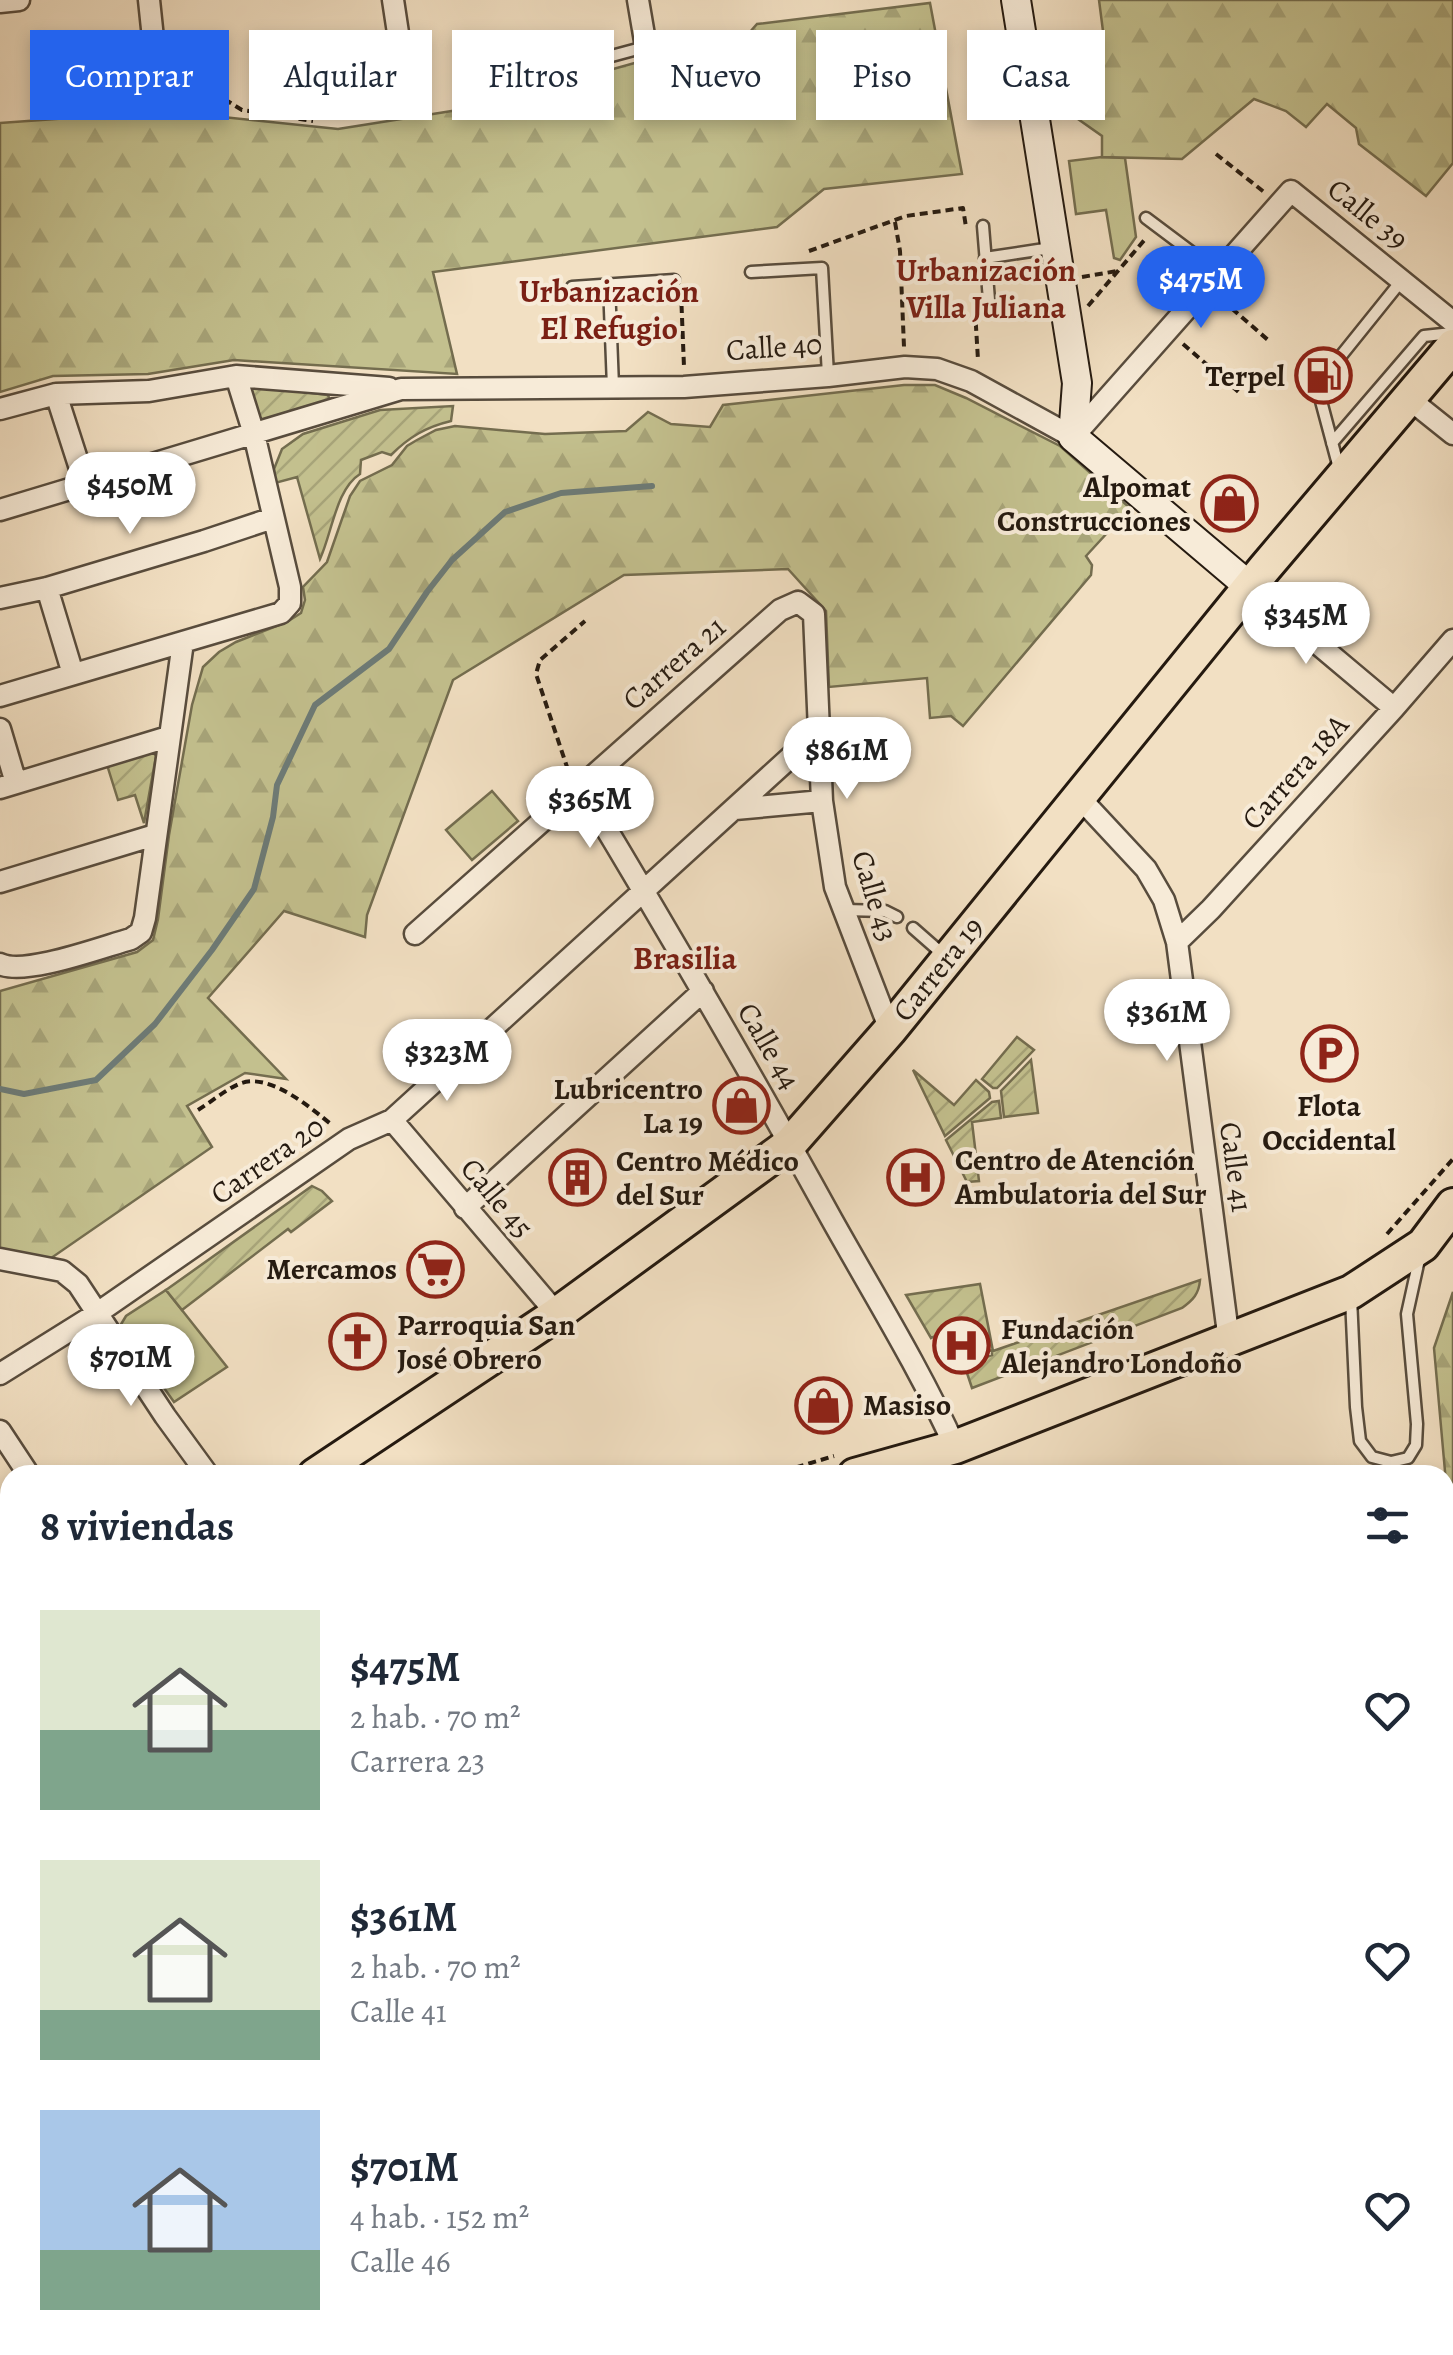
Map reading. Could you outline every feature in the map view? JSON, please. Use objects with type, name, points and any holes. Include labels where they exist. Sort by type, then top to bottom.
[{"type":"main road","name":"Carrera 19","points":[[330,1465],[557,1314],[790,1144],[890,1030],[1250,587],[1453,346]]},
{"type":"main road","points":[[848,1465],[954,1448],[1351,1292],[1423,1245],[1453,1204]]},
{"type":"street","points":[[0,2],[19,0]]},
{"type":"street","points":[[149,0],[152,30]]},
{"type":"street","points":[[393,0],[398,30]]},
{"type":"street","points":[[638,0],[643,30]]},
{"type":"street","points":[[1016,0],[1077,383],[1074,437]]},
{"type":"street","points":[[1074,437],[1285,198]]},
{"type":"street","name":"Calle 39","points":[[1285,198],[1402,280],[1453,322]]},
{"type":"street","name":"Calle 40","points":[[0,510],[401,389],[684,387],[905,367],[937,368],[971,381],[1074,437],[1394,708]]},
{"type":"street","points":[[0,409],[56,394],[149,390],[236,376],[401,389]]},
{"type":"street","points":[[0,696],[280,613],[290,603],[290,586],[274,518],[236,376]]},
{"type":"street","points":[[56,394],[85,484]]},
{"type":"street","points":[[1408,398],[1453,434]]},
{"type":"street","points":[[2,590],[47,588],[274,518]]},
{"type":"street","points":[[47,588],[73,674]]},
{"type":"street","name":"Calle 43","points":[[798,602],[814,614],[822,801],[835,887],[890,1030]]},
{"type":"street","name":"Carrera 21","points":[[415,934],[780,610],[798,602]]},
{"type":"street","name":"Carrera 18A","points":[[1177,942],[1453,640]]},
{"type":"street","points":[[0,964],[27,968],[141,932],[182,642]]},
{"type":"street","points":[[0,728],[8,785],[168,737]]},
{"type":"street","name":"Carrera 20","points":[[0,1374],[96,1314],[349,1139],[392,1120],[818,734]]},
{"type":"street","name":"Calle 44","points":[[580,786],[790,1144],[929,1394],[954,1448]]},
{"type":"street","name":"Calle 41","points":[[1078,796],[1146,868],[1164,900],[1177,942],[1229,1341]]},
{"type":"street","points":[[735,810],[822,801]]},
{"type":"street","points":[[0,882],[155,834]]},
{"type":"street","points":[[465,1208],[703,991]]},
{"type":"street","name":"Calle 45","points":[[392,1120],[557,1314]]},
{"type":"street","points":[[0,1259],[62,1271],[78,1284],[201,1465]]},
{"type":"street","points":[[0,1431],[22,1465]]},
{"type":"lane","points":[[1146,218],[1213,280]]},
{"type":"lane","points":[[983,226],[990,301]]},
{"type":"lane","points":[[986,258],[1057,248]]},
{"type":"lane","points":[[752,272],[822,268],[828,376]]},
{"type":"lane","points":[[572,286],[674,280]]},
{"type":"lane","points":[[1332,367],[1402,280]]},
{"type":"lane","points":[[610,284],[613,387]]},
{"type":"lane","points":[[1332,443],[1424,336],[1453,333]]},
{"type":"lane","points":[[1317,386],[1341,478]]},
{"type":"lane","points":[[844,910],[885,911],[897,917]]},
{"type":"lane","points":[[913,928],[948,958]]},
{"type":"lane","points":[[1351,1292],[1360,1441],[1372,1457],[1391,1462],[1408,1458],[1416,1445],[1417,1424],[1406,1314],[1423,1245]]},
{"type":"path","points":[[1216,154],[1285,198]]},
{"type":"path","points":[[786,270],[804,253],[894,220],[964,208],[966,230]]},
{"type":"path","points":[[894,220],[900,252],[905,367]]},
{"type":"path","points":[[990,301],[1006,303],[1018,314],[1068,323],[1156,226]]},
{"type":"path","points":[[1062,280],[1117,271]]},
{"type":"path","points":[[674,280],[681,292],[684,387]]},
{"type":"path","points":[[1213,280],[1268,340]]},
{"type":"path","points":[[975,302],[978,367]]},
{"type":"path","points":[[1168,331],[1241,394]]},
{"type":"path","points":[[580,786],[568,770],[536,674],[540,660],[584,621]]},
{"type":"path","points":[[198,1110],[242,1081],[265,1083],[291,1094],[349,1139]]},
{"type":"path","points":[[1380,1240],[1453,1159]]},
{"type":"green space","points":[[1099,0],[1453,0],[1453,163],[1426,196],[1359,144],[1356,128],[1327,104],[1306,127],[1286,111],[1254,99],[1182,159],[1102,157],[1102,136],[1079,120],[1105,120]]},
{"type":"green space","points":[[930,3],[935,30],[816,30],[816,120],[947,120],[947,94],[962,174],[824,189],[777,227],[433,272],[457,374],[234,360],[148,374],[53,376],[0,392],[0,123],[229,118],[338,129],[395,120],[432,120],[432,114],[452,111],[452,120],[614,120],[614,69],[634,63],[634,120],[796,120],[796,30],[752,30],[757,24]]},
{"type":"green space","points":[[1125,158],[1136,237],[1120,260],[1114,258],[1106,210],[1076,214],[1069,161]]},
{"type":"green space","points":[[935,385],[1060,446],[1130,508],[1086,556],[1092,565],[1091,575],[963,726],[951,716],[930,718],[927,678],[829,687],[826,611],[788,569],[624,575],[453,680],[367,915],[365,937],[284,911],[208,998],[286,1079],[245,1073],[187,1106],[212,1147],[44,1263],[0,1251],[0,991],[137,952],[153,940],[192,705],[203,667],[236,642],[301,613],[303,587],[327,562],[350,496],[360,481],[392,465],[417,440],[455,426],[545,434],[626,431],[648,412],[671,424],[710,427],[723,405]]},
{"type":"green space","points":[[255,386],[328,395],[330,401],[264,421],[257,418],[249,391]]},
{"type":"green space","points":[[453,406],[451,421],[418,434],[391,455],[382,452],[361,460],[360,474],[345,490],[320,559],[297,477],[275,483],[274,469],[282,449],[303,434],[380,410]]},
{"type":"green space","points":[[153,752],[156,756],[144,823],[135,795],[118,800],[108,768]]},
{"type":"green space","points":[[492,791],[518,821],[472,860],[446,830]]},
{"type":"green space","points":[[1017,1037],[1034,1050],[993,1088],[982,1079]]},
{"type":"green space","points":[[1031,1060],[1038,1113],[1004,1117],[1001,1091]]},
{"type":"green space","points":[[913,1070],[954,1105],[976,1080],[990,1098],[945,1136]]},
{"type":"green space","points":[[999,1101],[1001,1118],[972,1122],[979,1181],[967,1182],[946,1140],[992,1102]]},
{"type":"green space","points":[[312,1186],[332,1201],[291,1232],[288,1229],[182,1310],[166,1290]]},
{"type":"green space","points":[[1200,1280],[1195,1296],[1182,1308],[972,1388],[964,1364],[992,1355],[992,1351],[984,1349],[978,1332],[946,1338],[943,1332],[931,1338],[906,1295],[980,1284],[993,1351]]},
{"type":"green space","points":[[166,1290],[227,1367],[174,1402],[120,1326],[126,1316]]},
{"type":"green space","points":[[1453,1292],[1453,1465],[1444,1465],[1434,1348]]},
{"type":"waterway","points":[[0,1089],[24,1094],[96,1080],[155,1024],[254,889],[273,817],[277,785],[315,705],[389,649],[452,560],[505,512],[561,493],[652,486]]},
{"type":"place","name":"Terpel","points":[[1324,376]]},
{"type":"place","name":"Alpomat Construcciones","points":[[1230,504]]},
{"type":"place","name":"Flota Occidental","points":[[1329,1053]]},
{"type":"place","name":"Lubricentro La 19","points":[[742,1106]]},
{"type":"place","name":"Centro de Atención Ambulatoria del Sur","points":[[916,1177]]},
{"type":"place","name":"Centro Médico del Sur","points":[[577,1178]]},
{"type":"place","name":"Mercamos","points":[[436,1269]]},
{"type":"place","name":"Parroquia San José Obrero","points":[[358,1342]]},
{"type":"place","name":"Fundación Alejandro Londoño","points":[[962,1346]]},
{"type":"place","name":"Masiso","points":[[824,1405]]},
{"type":"district","name":"Urbanización Villa Juliana","points":[[986,288]]},
{"type":"district","name":"Urbanización El Refugio","points":[[609,310]]},
{"type":"district","name":"Brasilia","points":[[685,958]]}]
